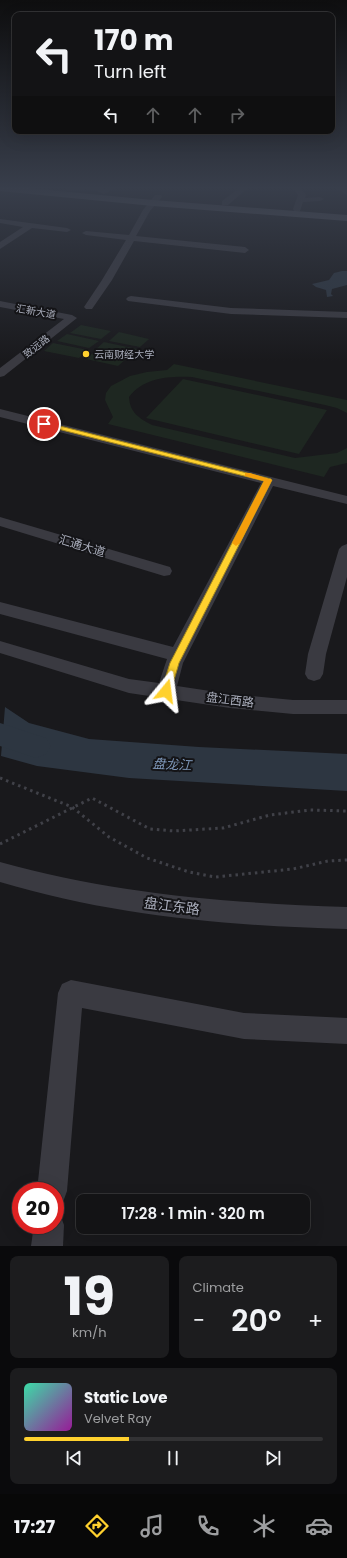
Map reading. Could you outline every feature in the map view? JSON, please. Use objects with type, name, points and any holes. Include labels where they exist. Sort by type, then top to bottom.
[{"type":"street","points":[[89,307],[128,245]]},
{"type":"street","points":[[199,245],[245,250]]},
{"type":"street","points":[[131,299],[231,311],[347,315]]},
{"type":"street","name":"汇新大道","points":[[0,304],[72,318]]},
{"type":"street","name":"致远路","points":[[0,374],[72,318]]},
{"type":"street","points":[[0,413],[347,500]]},
{"type":"street","points":[[166,691],[174,663],[269,480]]},
{"type":"street","name":"汇通大道","points":[[0,521],[164,571]]},
{"type":"street","points":[[314,674],[317,654],[344,575],[347,549]]},
{"type":"street","points":[[0,608],[178,655]]},
{"type":"street","name":"盘江西路","points":[[0,647],[65,668],[129,686],[230,701],[293,707],[347,707]]},
{"type":"street","name":"盘江东路","points":[[0,872],[64,890],[141,903],[243,915],[347,918]]},
{"type":"street","points":[[53,1182],[71,993],[244,1026],[347,1031]]},
{"type":"street","points":[[47,1246],[48,1234]]},
{"type":"path","points":[[0,778],[72,807],[109,837],[147,858],[189,872],[215,877],[293,869],[328,861],[347,860]]},
{"type":"path","points":[[0,844],[92,798],[150,829],[174,831],[223,828],[270,815],[310,810],[347,811]]},
{"type":"shaded area","points":[[81,325],[111,331],[101,339],[70,333]]},
{"type":"shaded area","points":[[119,332],[149,339],[140,347],[109,341]]},
{"type":"shaded area","points":[[67,334],[99,341],[89,348],[57,341]]},
{"type":"shaded area","points":[[104,342],[137,349],[127,358],[94,351]]},
{"type":"shaded area","points":[[53,343],[88,350],[79,358],[44,351]]},
{"type":"shaded area","points":[[94,352],[126,359],[118,366],[86,359]]},
{"type":"shaded area","points":[[174,364],[347,400],[347,413],[337,408],[325,405],[192,377],[175,377],[158,379],[142,385],[129,397],[133,411],[139,417],[152,425],[295,458],[337,453],[347,448],[347,463],[330,467],[324,477],[108,424],[113,417],[105,400],[106,393],[111,386],[130,376],[147,372],[167,370]]},
{"type":"shaded area","points":[[183,379],[327,410],[299,454],[146,418]]},
{"type":"water","points":[[347,271],[347,285],[332,289],[331,294],[333,296],[327,297],[326,290],[312,284],[329,280],[334,273]]},
{"type":"water","points":[[5,707],[29,723],[89,739],[199,747],[347,754],[347,791],[129,778],[37,766],[1,756]]},
{"type":"waterway","name":"盘龙江","points":[[0,734],[36,746]]},
{"type":"slow traffic","points":[[236,543],[269,480],[247,475]]},
{"type":"place","name":"云南财经大学","points":[[86,354]]},
{"type":"route","points":[[44,424],[269,480],[174,663],[166,691]]}]
